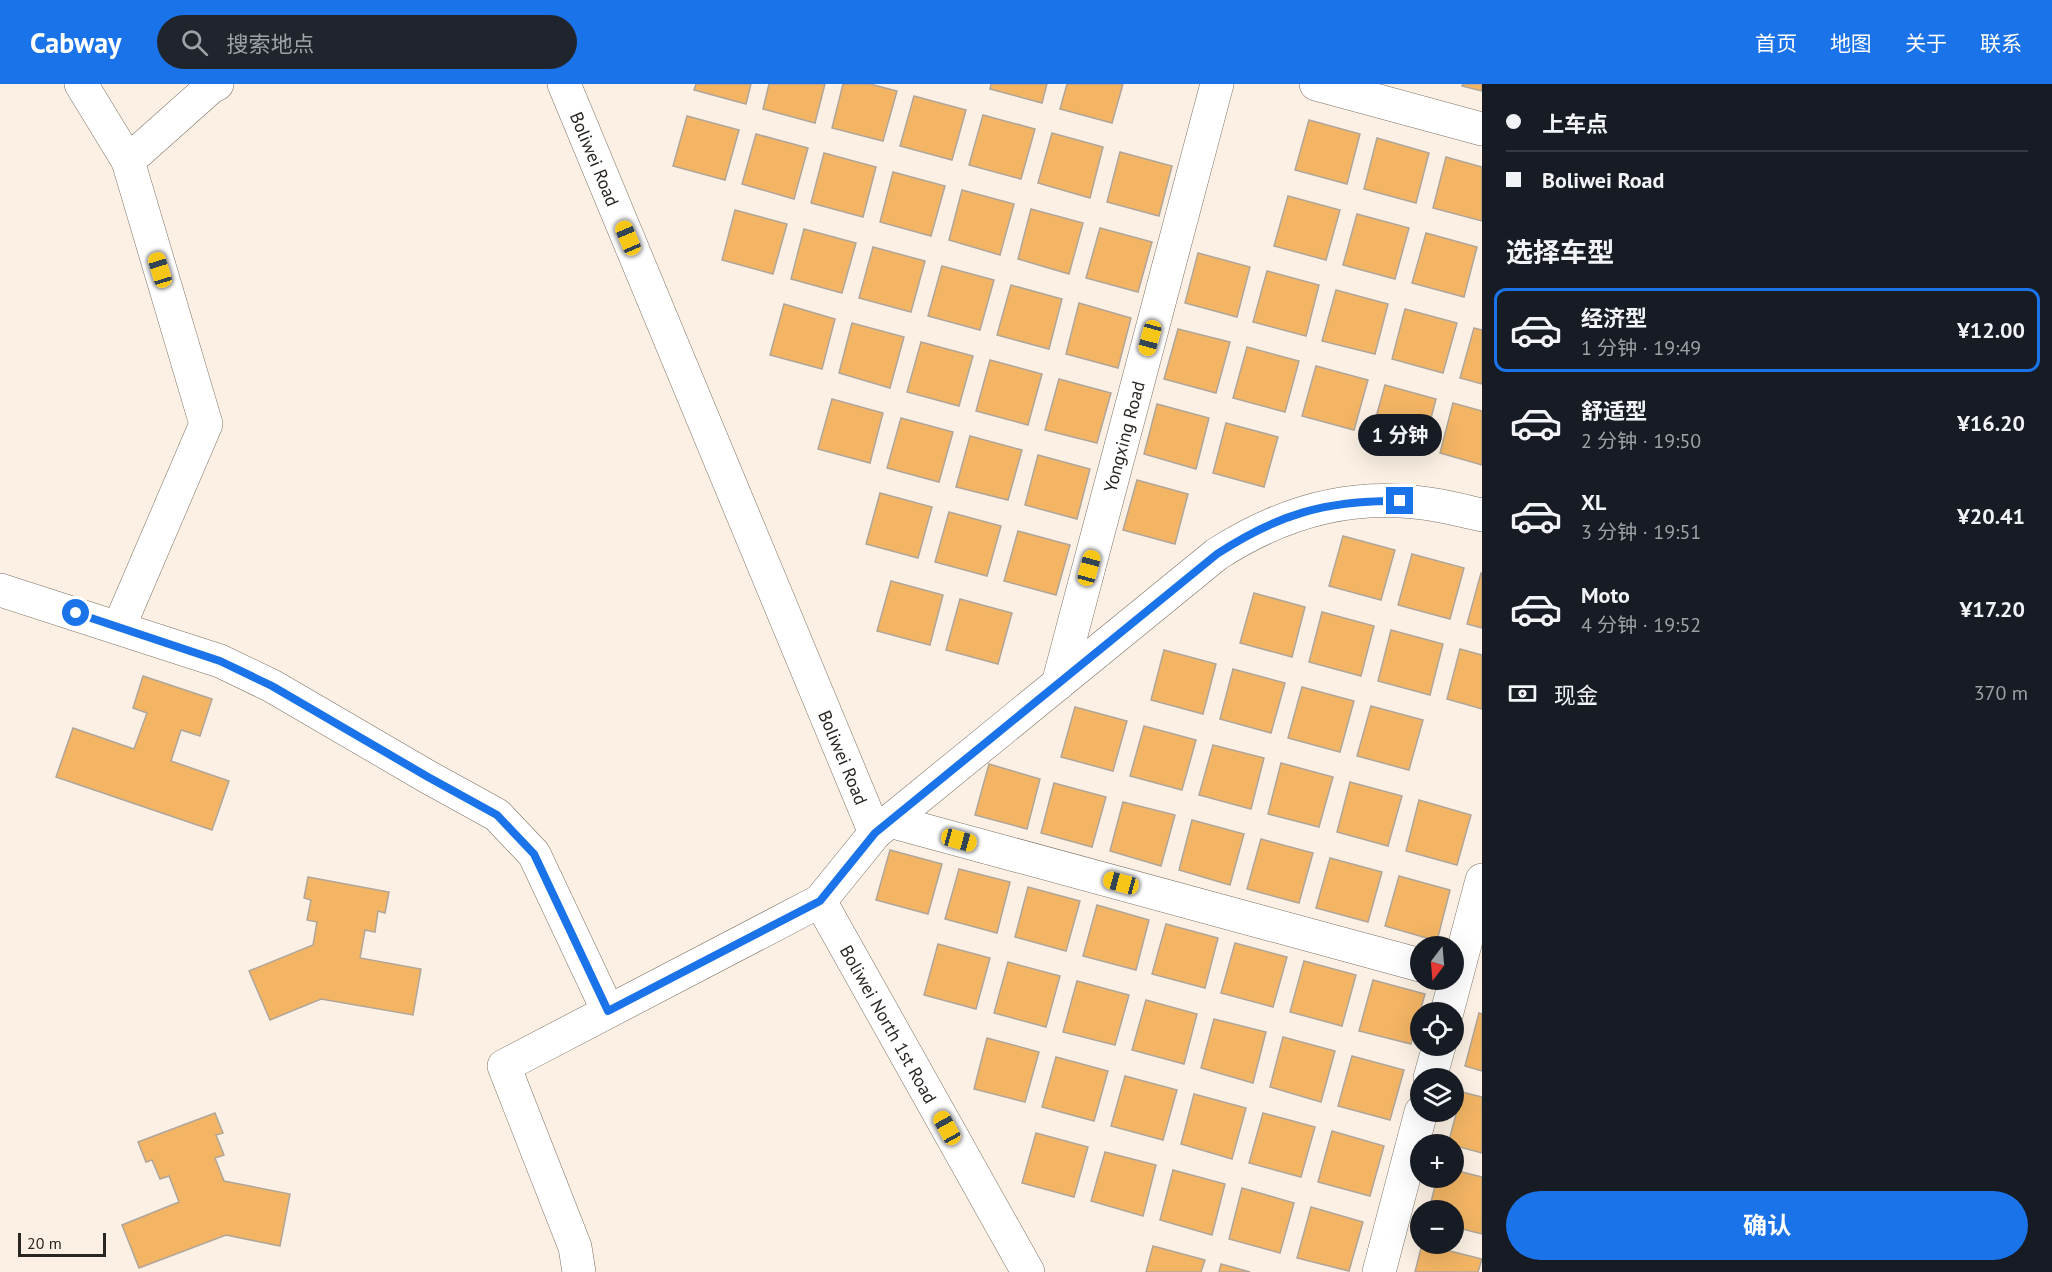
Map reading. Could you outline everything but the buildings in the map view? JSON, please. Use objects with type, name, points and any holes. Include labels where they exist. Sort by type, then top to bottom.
[{"type":"street","points":[[81,84],[128,161],[206,424],[119,627]]},
{"type":"street","points":[[128,161],[217,84]]},
{"type":"street","name":"Boliwei Road","points":[[564,84],[882,827]]},
{"type":"street","name":"Yongxing Road","points":[[1058,684],[1217,84]]},
{"type":"street","points":[[1316,84],[1482,129]]},
{"type":"street","points":[[579,1272],[575,1248],[504,1066],[820,901],[882,827],[1217,554],[1244,536],[1304,511],[1335,504],[1367,501],[1432,504],[1482,515]]},
{"type":"street","points":[[0,590],[220,661],[272,686],[497,815],[534,854],[608,1011]]},
{"type":"street","points":[[882,827],[1410,962]]},
{"type":"street","points":[[1464,976],[1482,880]]},
{"type":"street","name":"Boliwei North 1st Road","points":[[820,901],[1028,1272]]},
{"type":"street","points":[[1379,1272],[1418,1122]]},
{"type":"route","points":[[76,613],[220,661],[272,686],[497,815],[534,854],[608,1011],[820,901],[875,833],[1217,554],[1244,536],[1304,511],[1335,504],[1400,501]]}]
